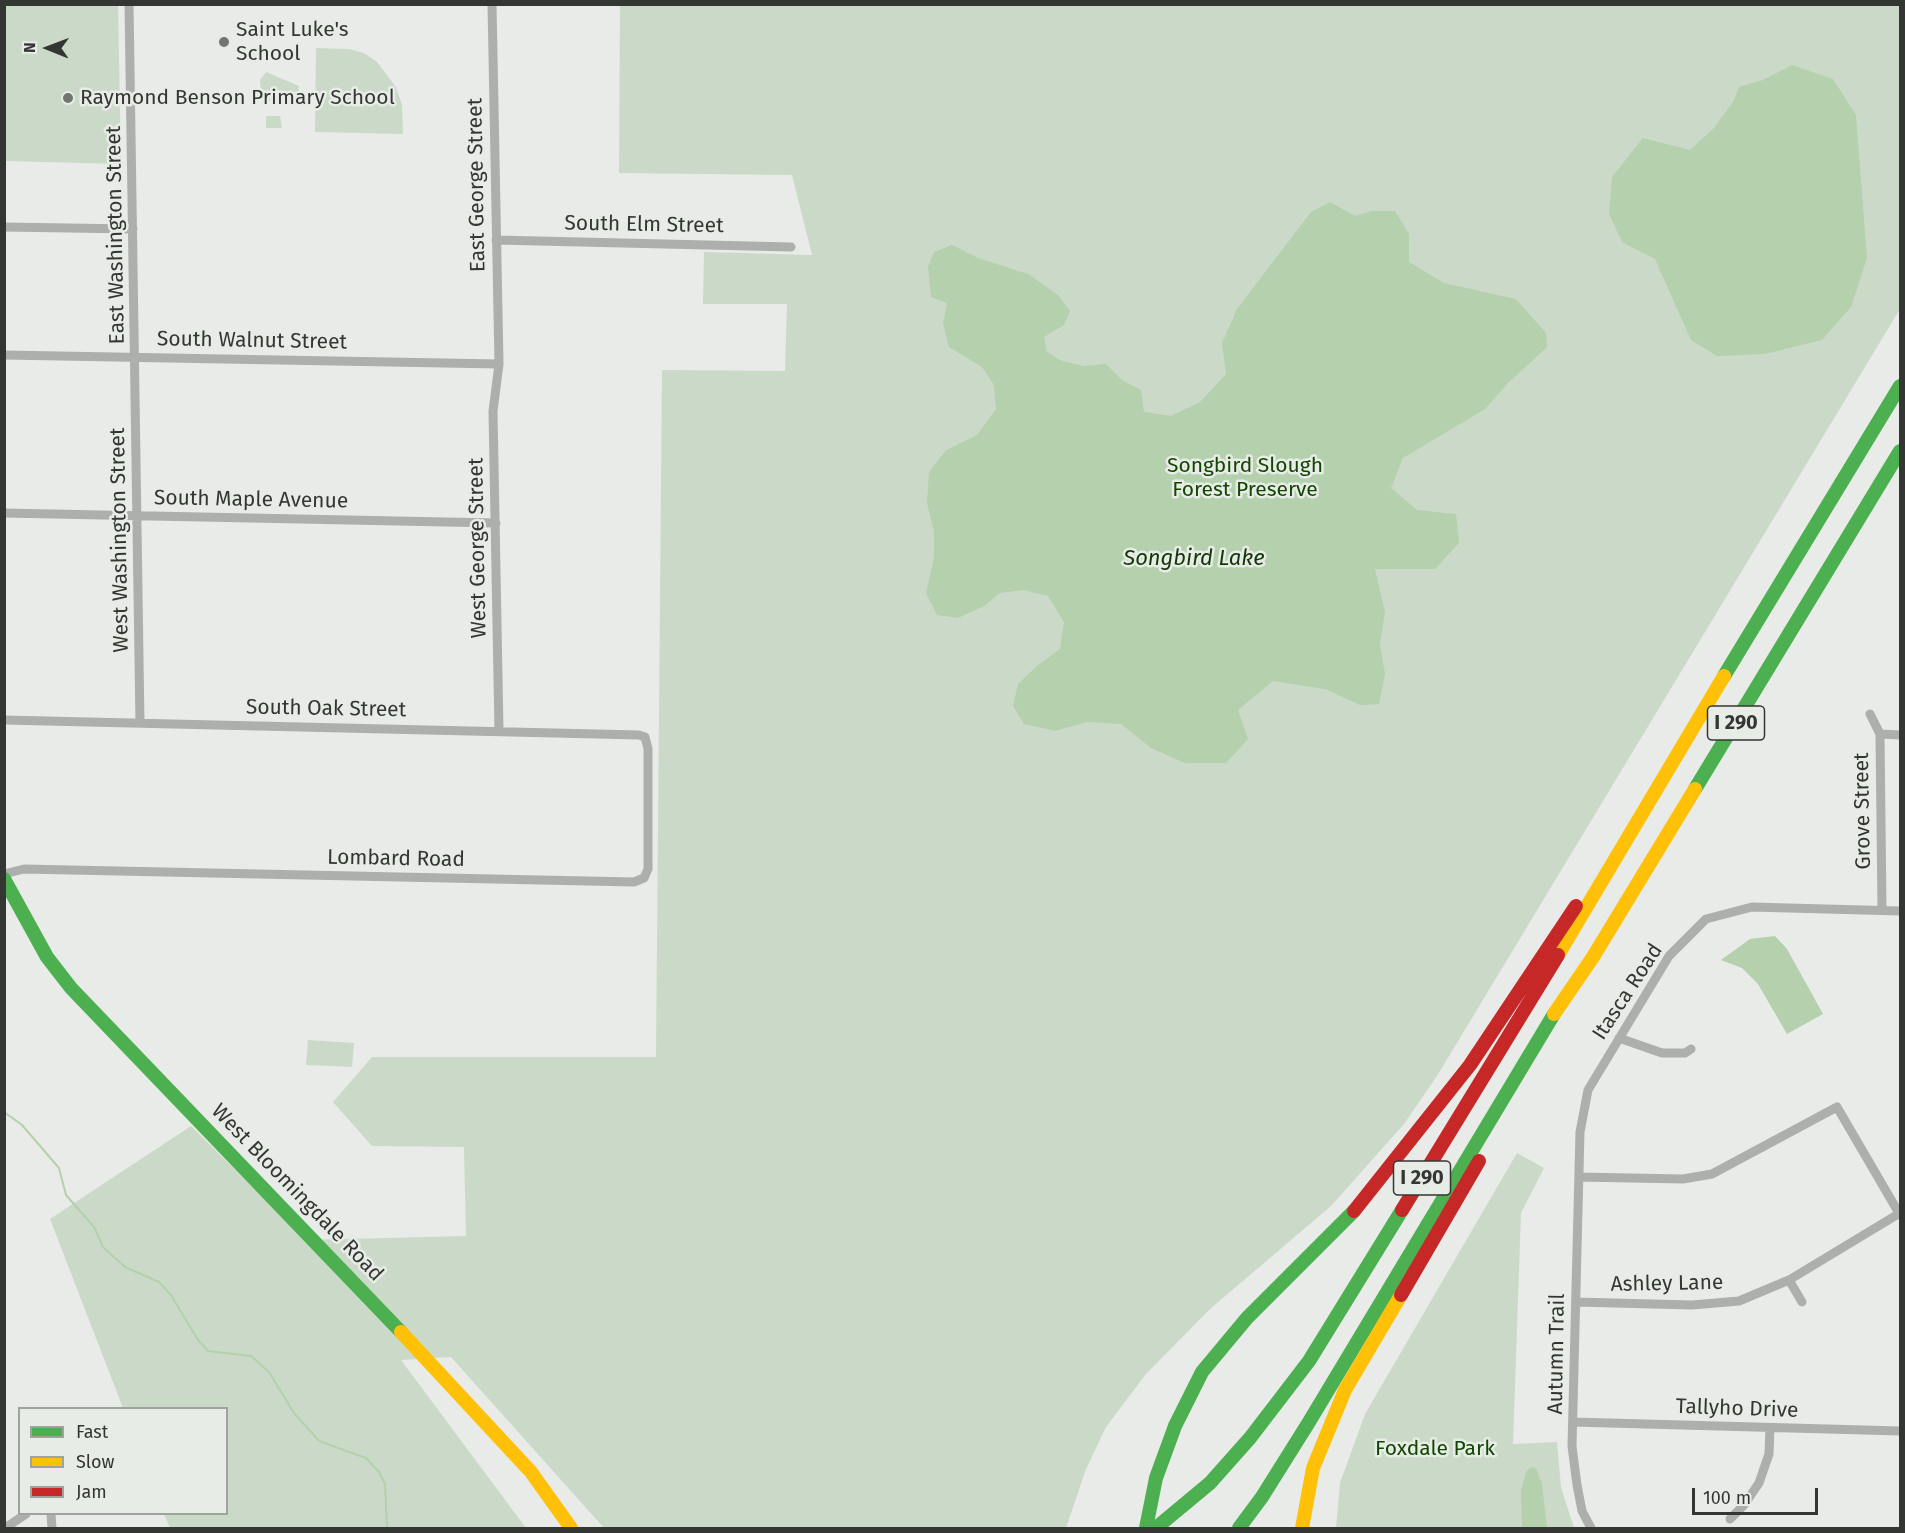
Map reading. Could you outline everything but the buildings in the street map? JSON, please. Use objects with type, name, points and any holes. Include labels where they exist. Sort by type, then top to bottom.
[{"type":"main road","name":"I 290","points":[[1156,1528],[1210,1483],[1262,1423],[1309,1361],[1548,973],[1649,798],[1900,386]]},
{"type":"main road","name":"I 290","points":[[1239,1528],[1262,1497],[1309,1422],[1560,1003],[1593,957],[1900,451]]},
{"type":"main road","points":[[1146,1528],[1156,1478],[1175,1426],[1202,1372],[1247,1318],[1365,1200],[1470,1065],[1649,798]]},
{"type":"main road","name":"West Bloomingdale Road","points":[[4,879],[47,957],[71,988],[476,1410],[531,1473],[571,1528]]},
{"type":"main road","points":[[1302,1528],[1313,1468],[1345,1390],[1551,1039],[1593,957]]},
{"type":"street","name":"East Washington Street","points":[[129,4],[136,357]]},
{"type":"street","name":"East George Street","points":[[492,4],[499,364]]},
{"type":"street","points":[[4,227],[133,229]]},
{"type":"street","name":"South Elm Street","points":[[496,240],[791,247]]},
{"type":"street","name":"South Walnut Street","points":[[4,354],[499,364]]},
{"type":"street","name":"West Washington Street","points":[[136,357],[141,723]]},
{"type":"street","name":"West George Street","points":[[499,364],[493,411],[499,731]]},
{"type":"street","name":"South Maple Avenue","points":[[4,513],[496,523]]},
{"type":"street","name":"Grove Street","points":[[1870,714],[1880,734],[1882,910]]},
{"type":"street","name":"South Oak Street","points":[[4,720],[634,734],[645,737]]},
{"type":"street","points":[[1880,734],[1900,735]]},
{"type":"street","name":"Lombard Road","points":[[4,874],[24,870],[640,881],[648,869],[648,749],[645,737]]},
{"type":"street","name":"Itasca Road","points":[[1579,1177],[1582,1110],[1588,1090],[1669,956],[1706,920],[1752,907],[1900,911]]},
{"type":"street","points":[[1619,1038],[1662,1053],[1685,1053],[1691,1049]]},
{"type":"street","points":[[1579,1177],[1683,1179],[1712,1174],[1837,1107],[1900,1214]]},
{"type":"street","name":"Autumn Trail","points":[[1579,1177],[1573,1422],[1575,1474],[1582,1511],[1591,1528]]},
{"type":"street","name":"Ashley Lane","points":[[1576,1302],[1722,1304],[1739,1301],[1789,1280],[1900,1214]]},
{"type":"street","points":[[1789,1280],[1802,1302]]},
{"type":"street","name":"Tallyho Drive","points":[[1573,1422],[1900,1431]]},
{"type":"street","points":[[1730,1519],[1744,1506],[1759,1483],[1769,1454],[1770,1428]]},
{"type":"street","points":[[5,1528],[24,1515]]},
{"type":"green space","points":[[5,4],[118,5],[121,164],[5,161]]},
{"type":"green space","name":"Songbird Slough Forest Preserve","points":[[620,5],[1900,5],[1900,309],[1437,1076],[1404,1124],[1331,1206],[1210,1309],[1146,1374],[1106,1427],[1086,1469],[1066,1528],[604,1528],[451,1357],[401,1360],[526,1528],[170,1528],[164,1515],[228,1515],[228,1407],[123,1407],[50,1219],[191,1126],[306,1240],[466,1236],[464,1147],[372,1146],[333,1102],[372,1057],[656,1057],[662,370],[785,371],[787,304],[703,304],[704,252],[812,255],[792,175],[619,173]]},
{"type":"green space","points":[[316,48],[349,49],[364,53],[377,62],[396,87],[402,105],[403,134],[315,132]]},
{"type":"green space","points":[[266,72],[299,86],[298,99],[273,102],[263,99],[260,80]]},
{"type":"green space","points":[[266,116],[280,116],[282,128],[266,128]]},
{"type":"green space","points":[[308,1040],[354,1043],[352,1067],[306,1065]]},
{"type":"green space","name":"Foxdale Park","points":[[1517,1153],[1544,1168],[1521,1213],[1513,1444],[1557,1442],[1561,1487],[1574,1528],[1336,1528],[1340,1483],[1365,1414]]},
{"type":"water","points":[[1792,65],[1833,79],[1856,115],[1867,258],[1851,307],[1822,340],[1765,354],[1717,356],[1691,340],[1655,259],[1622,242],[1609,214],[1612,177],[1643,138],[1690,150],[1714,128],[1733,102],[1739,87],[1763,80]]},
{"type":"water","name":"Songbird Lake","points":[[1330,202],[1355,216],[1372,211],[1395,211],[1409,234],[1409,262],[1444,283],[1516,299],[1546,333],[1547,347],[1508,383],[1485,409],[1403,458],[1391,488],[1417,510],[1456,514],[1459,543],[1435,569],[1375,569],[1385,612],[1380,645],[1385,674],[1379,704],[1360,705],[1325,689],[1273,681],[1238,710],[1248,739],[1226,763],[1185,763],[1151,748],[1121,724],[1087,722],[1055,731],[1024,724],[1013,706],[1018,684],[1060,649],[1064,622],[1048,596],[1023,590],[1000,593],[984,606],[958,618],[937,615],[926,593],[934,558],[934,531],[927,503],[929,472],[946,450],[977,435],[996,409],[994,385],[982,367],[949,347],[943,323],[947,303],[931,297],[928,267],[934,252],[952,245],[978,258],[1028,274],[1058,295],[1070,311],[1064,325],[1044,337],[1047,352],[1062,361],[1083,366],[1106,364],[1122,380],[1141,390],[1144,412],[1171,416],[1200,402],[1226,374],[1222,343],[1237,309],[1311,212]]},
{"type":"water","points":[[1775,936],[1787,949],[1823,1014],[1787,1034],[1758,984],[1742,968],[1721,960],[1750,939]]},
{"type":"water","points":[[1531,1467],[1536,1468],[1542,1484],[1547,1528],[1522,1528],[1521,1491],[1526,1472]]},
{"type":"waterway","points":[[4,1112],[22,1125],[59,1168],[66,1195],[94,1227],[103,1247],[125,1267],[159,1282],[171,1295],[198,1340],[208,1351],[251,1356],[269,1372],[294,1413],[319,1441],[366,1458],[379,1472],[385,1484],[387,1528]]},
{"type":"traffic: fast","points":[[1724,676],[1900,386]]},
{"type":"traffic: fast","points":[[1695,789],[1900,451]]},
{"type":"traffic: fast","points":[[4,879],[47,957],[71,988],[401,1332]]},
{"type":"traffic: fast","points":[[1239,1528],[1262,1497],[1309,1422],[1554,1014]]},
{"type":"traffic: fast","points":[[1156,1528],[1210,1483],[1250,1438],[1309,1361],[1402,1210]]},
{"type":"traffic: fast","points":[[1146,1528],[1156,1478],[1175,1426],[1202,1372],[1247,1318],[1354,1211]]},
{"type":"traffic: slow","points":[[1558,955],[1724,676]]},
{"type":"traffic: slow","points":[[1554,1014],[1593,957],[1695,789]]},
{"type":"traffic: slow","points":[[1302,1528],[1313,1468],[1345,1390],[1401,1295]]},
{"type":"traffic: slow","points":[[401,1332],[531,1472],[571,1528]]},
{"type":"traffic: jam","points":[[1354,1211],[1470,1065],[1576,906]]},
{"type":"traffic: jam","points":[[1402,1210],[1558,955]]},
{"type":"traffic: jam","points":[[1401,1295],[1479,1161]]},
{"type":"place","name":"Saint Luke's School","points":[[224,42]]},
{"type":"place","name":"Raymond Benson Primary School","points":[[68,98]]}]
